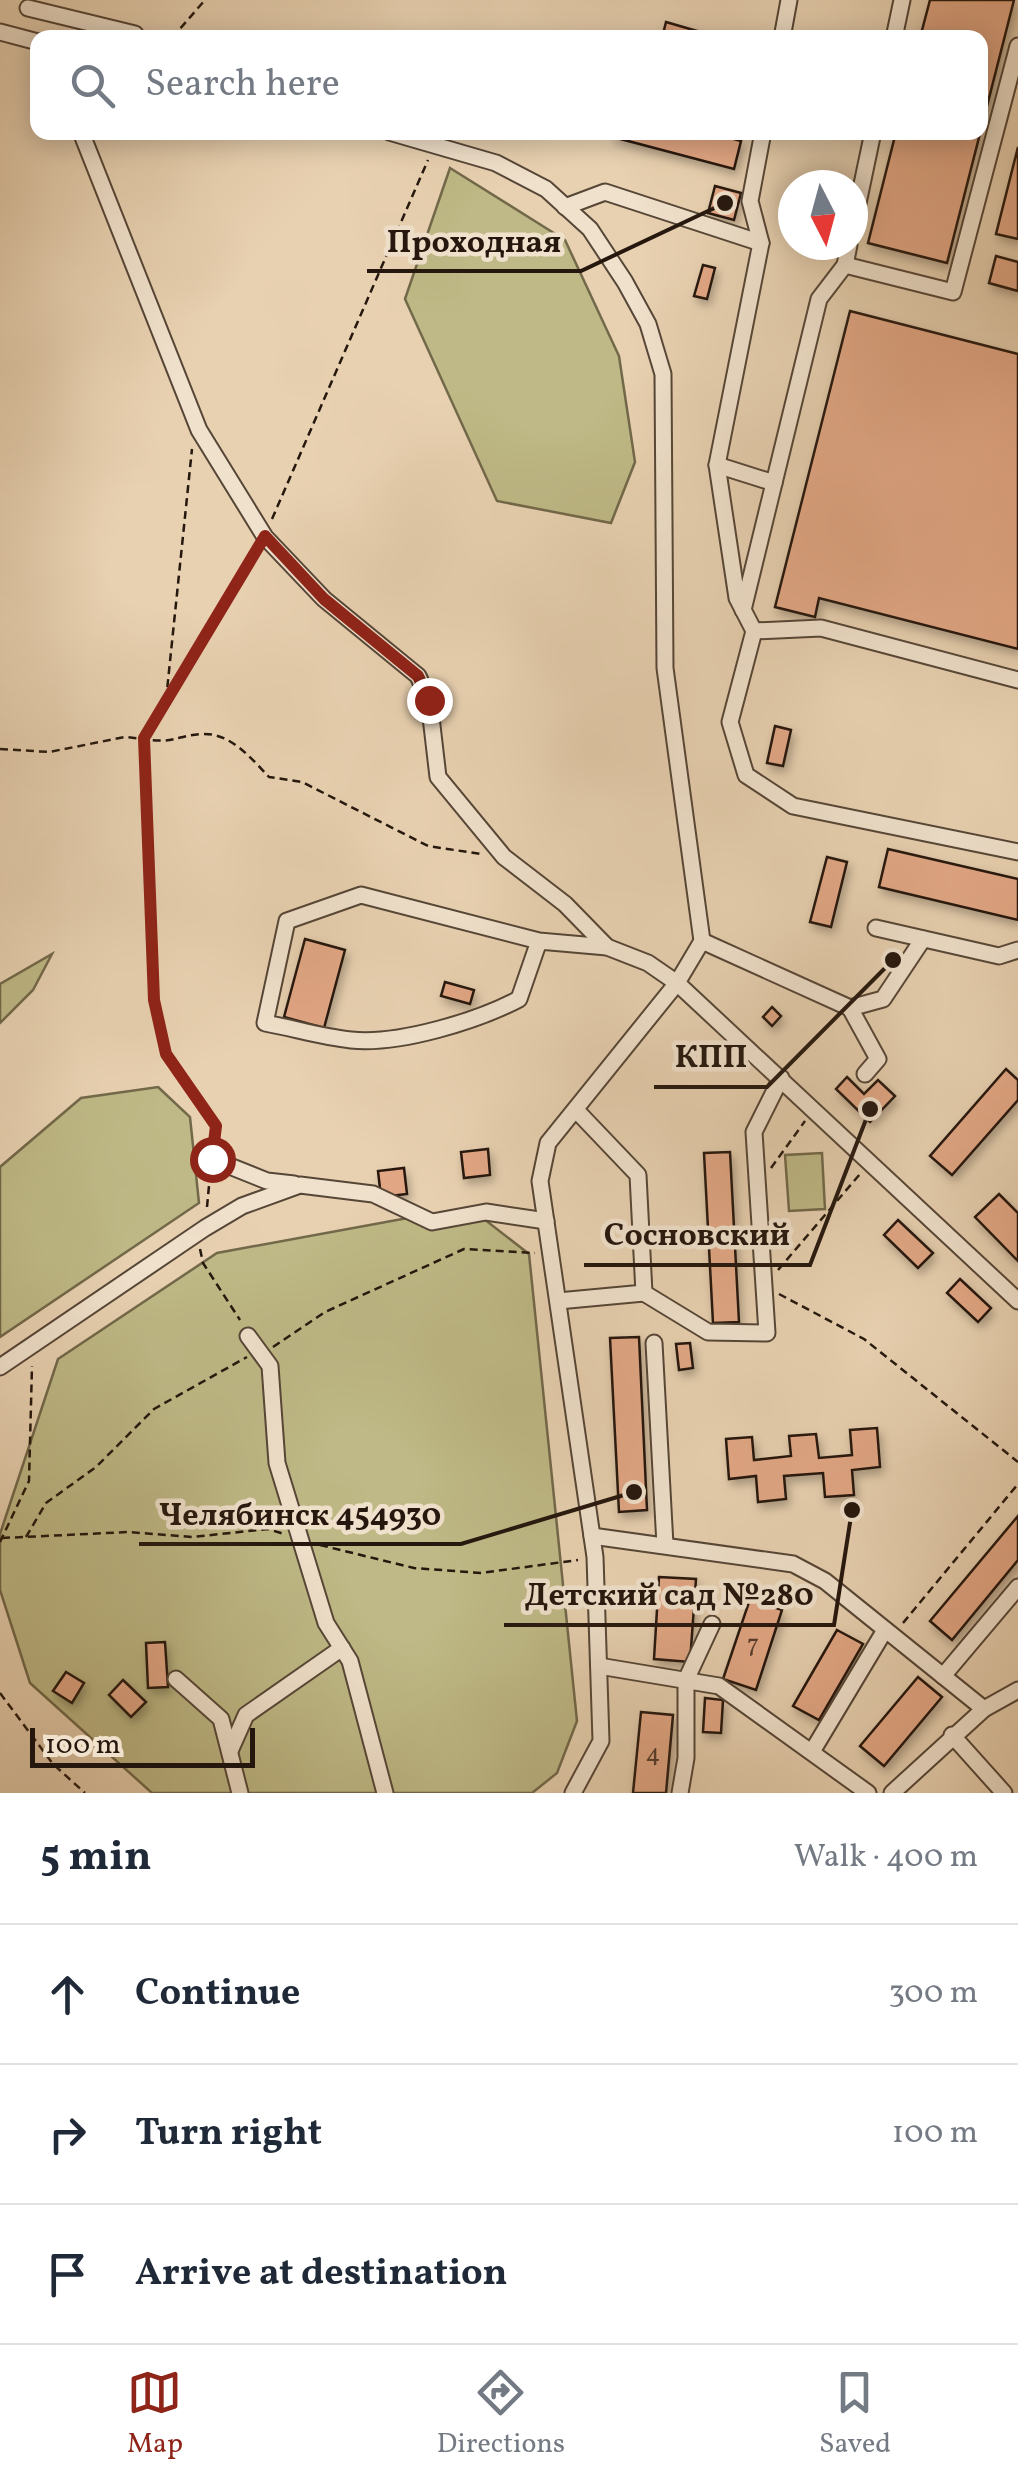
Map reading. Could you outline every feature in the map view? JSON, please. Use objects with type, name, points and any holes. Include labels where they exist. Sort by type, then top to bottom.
[{"type":"street","points":[[783,30],[789,0]]},
{"type":"street","points":[[896,30],[902,0]]},
{"type":"street","points":[[21,36],[29,4],[121,30]]},
{"type":"street","points":[[0,32],[30,39]]},
{"type":"street","points":[[845,266],[953,292],[1018,46]]},
{"type":"street","points":[[83,140],[199,430],[265,536],[324,599],[418,676],[429,700],[438,777],[504,857],[565,904],[607,947]]},
{"type":"street","points":[[419,140],[496,163],[546,190],[590,229],[648,324],[663,374],[665,668],[702,941],[677,983],[548,1143],[540,1181],[592,1536],[601,1740],[573,1793]]},
{"type":"street","points":[[762,140],[750,201],[761,243],[716,465],[737,598],[754,631],[730,722],[746,776],[793,806],[1018,852]]},
{"type":"street","points":[[865,170],[871,140]]},
{"type":"street","points":[[565,207],[604,192],[761,243]]},
{"type":"street","points":[[743,610],[820,299],[846,260]]},
{"type":"street","points":[[716,465],[774,482]]},
{"type":"street","points":[[754,631],[822,628],[1018,680]]},
{"type":"street","points":[[539,940],[519,998],[498,1010],[390,1040],[350,1040],[265,1022],[287,921],[362,894],[539,940],[607,947],[648,963],[677,983],[1018,1300]]},
{"type":"street","points":[[876,928],[999,956],[1018,950]]},
{"type":"street","points":[[850,1008],[882,999],[923,939]]},
{"type":"street","points":[[702,941],[850,1008],[878,1059],[866,1074]]},
{"type":"street","points":[[558,1301],[644,1293],[708,1332],[767,1333],[754,1132],[781,1078]]},
{"type":"street","points":[[576,1110],[638,1175],[644,1293]]},
{"type":"street","points":[[212,1159],[267,1181],[374,1194],[432,1222],[486,1212],[546,1222]]},
{"type":"street","points":[[0,1367],[242,1206],[300,1185]]},
{"type":"street","points":[[248,1336],[270,1366],[276,1463],[326,1623],[354,1676],[385,1793]]},
{"type":"street","points":[[654,1343],[665,1544]]},
{"type":"street","points":[[592,1536],[793,1564],[825,1582],[984,1709]]},
{"type":"street","points":[[943,1676],[1018,1587]]},
{"type":"street","points":[[680,1793],[686,1758],[686,1680],[712,1624]]},
{"type":"street","points":[[813,1750],[889,1633]]},
{"type":"street","points":[[230,1752],[246,1715],[342,1648]]},
{"type":"street","points":[[599,1666],[719,1686],[868,1793]]},
{"type":"street","points":[[176,1679],[221,1719],[240,1793]]},
{"type":"street","points":[[892,1793],[952,1735],[984,1709],[1018,1690]]},
{"type":"street","points":[[952,1735],[1004,1793]]},
{"type":"path","points":[[179,30],[205,0]]},
{"type":"path","points":[[248,1336],[203,1263],[201,1231],[216,1126],[166,1054],[154,1000],[144,738],[265,536],[434,144]]},
{"type":"path","points":[[166,702],[192,446]]},
{"type":"path","points":[[0,749],[48,752],[125,737],[170,744],[203,733],[240,746],[268,777],[302,782],[428,846],[504,857]]},
{"type":"path","points":[[757,1187],[814,1108]]},
{"type":"path","points":[[871,1161],[764,1286],[864,1339],[1018,1462]]},
{"type":"path","points":[[0,1542],[29,1480],[34,1344]]},
{"type":"path","points":[[889,1633],[1018,1484]]},
{"type":"path","points":[[0,1692],[53,1764],[85,1793]]},
{"type":"shaded area","points":[[450,168],[565,240],[619,356],[635,462],[611,523],[497,501],[405,299]]},
{"type":"shaded area","points":[[52,954],[33,990],[0,1023],[0,984]]},
{"type":"shaded area","points":[[158,1087],[190,1117],[199,1203],[0,1337],[0,1167],[81,1098]]},
{"type":"shaded area","points":[[822,1153],[825,1209],[789,1211],[785,1155]]},
{"type":"shaded area","points":[[424,1215],[484,1219],[529,1254],[577,1721],[557,1773],[532,1793],[152,1793],[30,1683],[0,1590],[0,1534],[58,1359],[217,1253]]},
{"type":"building","points":[[930,0],[1014,0],[988,102],[988,30],[922,30]]},
{"type":"building","points":[[666,22],[694,30],[664,30]]},
{"type":"building","points":[[624,140],[738,140],[741,141],[734,169]]},
{"type":"building","points":[[894,140],[978,140],[947,263],[868,243]]},
{"type":"building","points":[[1018,147],[1018,239],[996,234]]},
{"type":"building","points":[[715,186],[741,193],[734,220],[708,213]]},
{"type":"building","points":[[996,256],[1018,262],[1018,291],[989,283]]},
{"type":"building","points":[[703,265],[715,268],[707,299],[694,296]]},
{"type":"building","points":[[850,311],[1018,354],[1018,649],[819,598],[815,617],[775,607]]},
{"type":"building","points":[[775,726],[791,730],[783,766],[767,763]]},
{"type":"building","points":[[888,849],[1018,879],[1018,920],[879,887]]},
{"type":"building","points":[[827,857],[847,862],[831,927],[810,922]]},
{"type":"building","points":[[305,939],[345,950],[324,1028],[284,1017]]},
{"type":"building","points":[[445,982],[474,990],[470,1004],[441,996]]},
{"type":"building","points":[[772,1007],[781,1016],[772,1026],[763,1017]]},
{"type":"building","points":[[1006,1069],[1018,1080],[1018,1100],[952,1175],[930,1156]]},
{"type":"building","points":[[847,1077],[864,1094],[878,1080],[895,1096],[870,1122],[836,1089]]},
{"type":"building","points":[[488,1149],[490,1175],[464,1178],[461,1152]]},
{"type":"building","points":[[730,1152],[739,1322],[713,1323],[704,1153]]},
{"type":"building","points":[[404,1168],[407,1194],[381,1197],[378,1171]]},
{"type":"building","points":[[999,1194],[1018,1213],[1018,1261],[975,1217]]},
{"type":"building","points":[[898,1220],[933,1253],[918,1268],[884,1235]]},
{"type":"building","points":[[960,1279],[991,1308],[978,1322],[947,1293]]},
{"type":"building","points":[[639,1337],[647,1510],[619,1512],[610,1338]]},
{"type":"building","points":[[690,1343],[693,1368],[679,1370],[676,1344]]},
{"type":"building","points":[[877,1428],[880,1467],[852,1470],[854,1495],[825,1497],[823,1473],[784,1476],[786,1499],[758,1502],[756,1476],[729,1479],[726,1439],[752,1437],[754,1460],[791,1456],[789,1436],[816,1434],[819,1458],[852,1455],[850,1430]]},
{"type":"building","points":[[1018,1516],[1018,1560],[952,1640],[930,1621]]},
{"type":"building","points":[[659,1577],[696,1579],[690,1662],[654,1659]]},
{"type":"building","points":[[750,1599],[782,1610],[756,1690],[723,1679]]},
{"type":"building","points":[[837,1630],[863,1644],[819,1720],[793,1706]]},
{"type":"building","points":[[165,1642],[168,1687],[148,1688],[146,1643]]},
{"type":"building","points":[[66,1672],[84,1683],[72,1703],[53,1691]]},
{"type":"building","points":[[918,1677],[942,1697],[884,1766],[860,1746]]},
{"type":"building","points":[[123,1680],[146,1702],[131,1717],[109,1695]]},
{"type":"building","points":[[705,1698],[723,1700],[721,1733],[703,1732]]},
{"type":"building","points":[[641,1712],[673,1715],[666,1793],[633,1793]]},
{"type":"place","name":"Проходная","points":[[725,203]]},
{"type":"place","name":"КПП","points":[[893,960]]},
{"type":"place","name":"Сосновский","points":[[870,1109]]},
{"type":"place","name":"Челябинск 454930","points":[[634,1492]]},
{"type":"place","name":"Детский сад №280","points":[[852,1510]]},
{"type":"route","points":[[212,1159],[216,1126],[166,1054],[154,1000],[144,738],[265,536],[324,599],[418,676],[429,700]]}]
